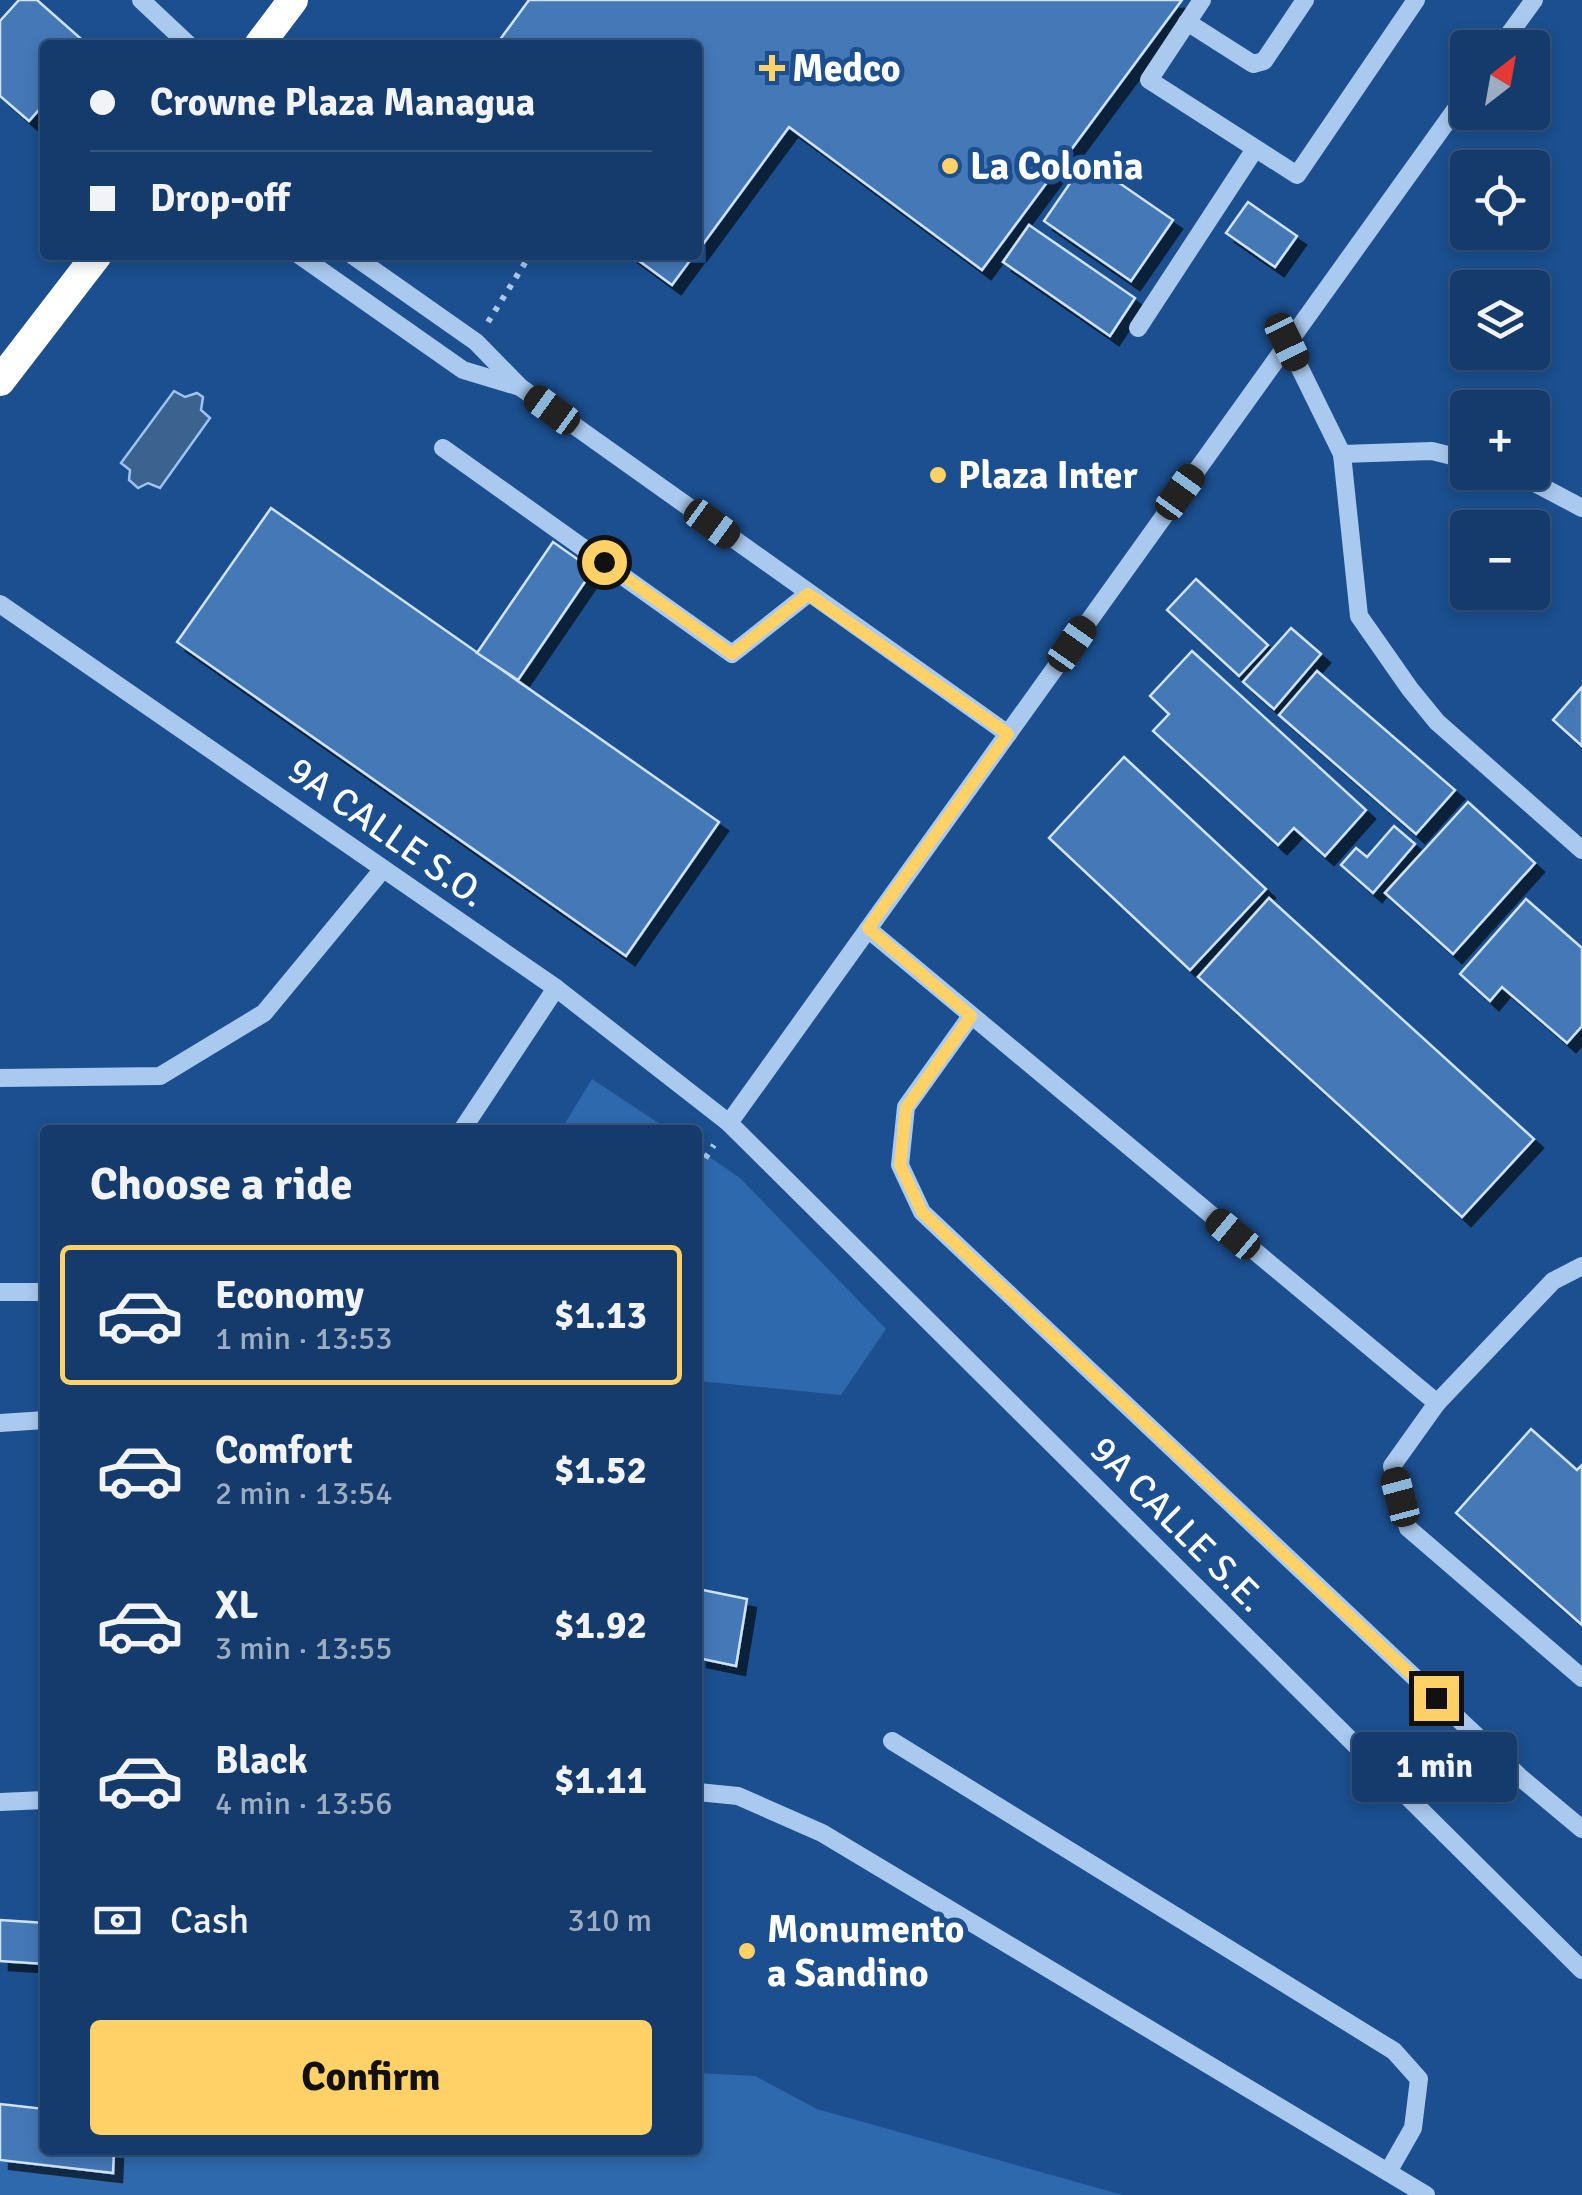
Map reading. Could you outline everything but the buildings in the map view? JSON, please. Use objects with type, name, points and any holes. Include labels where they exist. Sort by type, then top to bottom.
[{"type":"highway","points":[[262,40],[293,0]]},
{"type":"highway","points":[[0,381],[93,260]]},
{"type":"street","points":[[141,0],[185,40]]},
{"type":"street","points":[[1202,0],[1149,80],[1297,175],[1416,0]]},
{"type":"street","points":[[1188,22],[1253,64],[1264,61],[1306,0]]},
{"type":"street","points":[[1512,30],[1534,0]]},
{"type":"street","points":[[729,1123],[1450,117]]},
{"type":"street","points":[[1138,328],[1255,148]]},
{"type":"street","points":[[306,260],[463,370],[520,387]]},
{"type":"street","points":[[359,260],[476,342],[520,387],[1008,734]]},
{"type":"street","points":[[1287,342],[1342,454],[1359,616],[1437,722],[1582,850]]},
{"type":"street","points":[[443,448],[732,654],[808,594]]},
{"type":"street","points":[[1342,454],[1432,451],[1450,456]]},
{"type":"street","points":[[1548,490],[1582,508]]},
{"type":"street","name":"9A CALLE S.O.","points":[[0,604],[556,988],[729,1123]]},
{"type":"street","points":[[0,1078],[160,1076],[264,1013],[383,869]]},
{"type":"street","points":[[868,928],[1437,1403]]},
{"type":"street","points":[[465,1125],[556,988]]},
{"type":"street","points":[[971,1016],[906,1108],[900,1165],[922,1212],[1522,1778],[1582,1829]]},
{"type":"street","name":"9A CALLE S.E.","points":[[729,1123],[1582,1970]]},
{"type":"street","points":[[1582,1266],[1554,1281],[1437,1403],[1392,1466],[1408,1528],[1582,1678]]},
{"type":"street","points":[[0,1292],[40,1292]]},
{"type":"street","points":[[0,1423],[40,1420]]},
{"type":"street","points":[[892,1741],[1394,2051],[1419,2079],[1413,2128],[1388,2172]]},
{"type":"street","points":[[702,1792],[738,1796],[822,1833],[1426,2195]]},
{"type":"street","points":[[0,1802],[40,1800]]},
{"type":"path","points":[[476,342],[527,260]]},
{"type":"shaded area","points":[[174,391],[185,397],[197,393],[203,397],[201,410],[210,418],[160,488],[148,483],[138,488],[129,480],[130,470],[121,463]]},
{"type":"shaded area","points":[[592,1079],[661,1125],[564,1125]]},
{"type":"shaded area","points":[[702,1152],[740,1178],[886,1329],[841,1395],[702,1381]]},
{"type":"shaded area","points":[[702,2073],[755,2076],[817,2109],[1123,2195],[0,2195],[0,2160],[112,2173],[114,2155],[702,2155]]},
{"type":"place","name":"Medco","points":[[772,68]]},
{"type":"place","name":"La Colonia","points":[[950,166]]},
{"type":"place","name":"Plaza Inter","points":[[938,475]]},
{"type":"place","name":"Monumento a Sandino","points":[[747,1951]]},
{"type":"route","points":[[604,562],[732,654],[808,594],[1008,734],[868,928],[971,1016],[906,1108],[900,1165],[922,1212],[1436,1698]]}]
